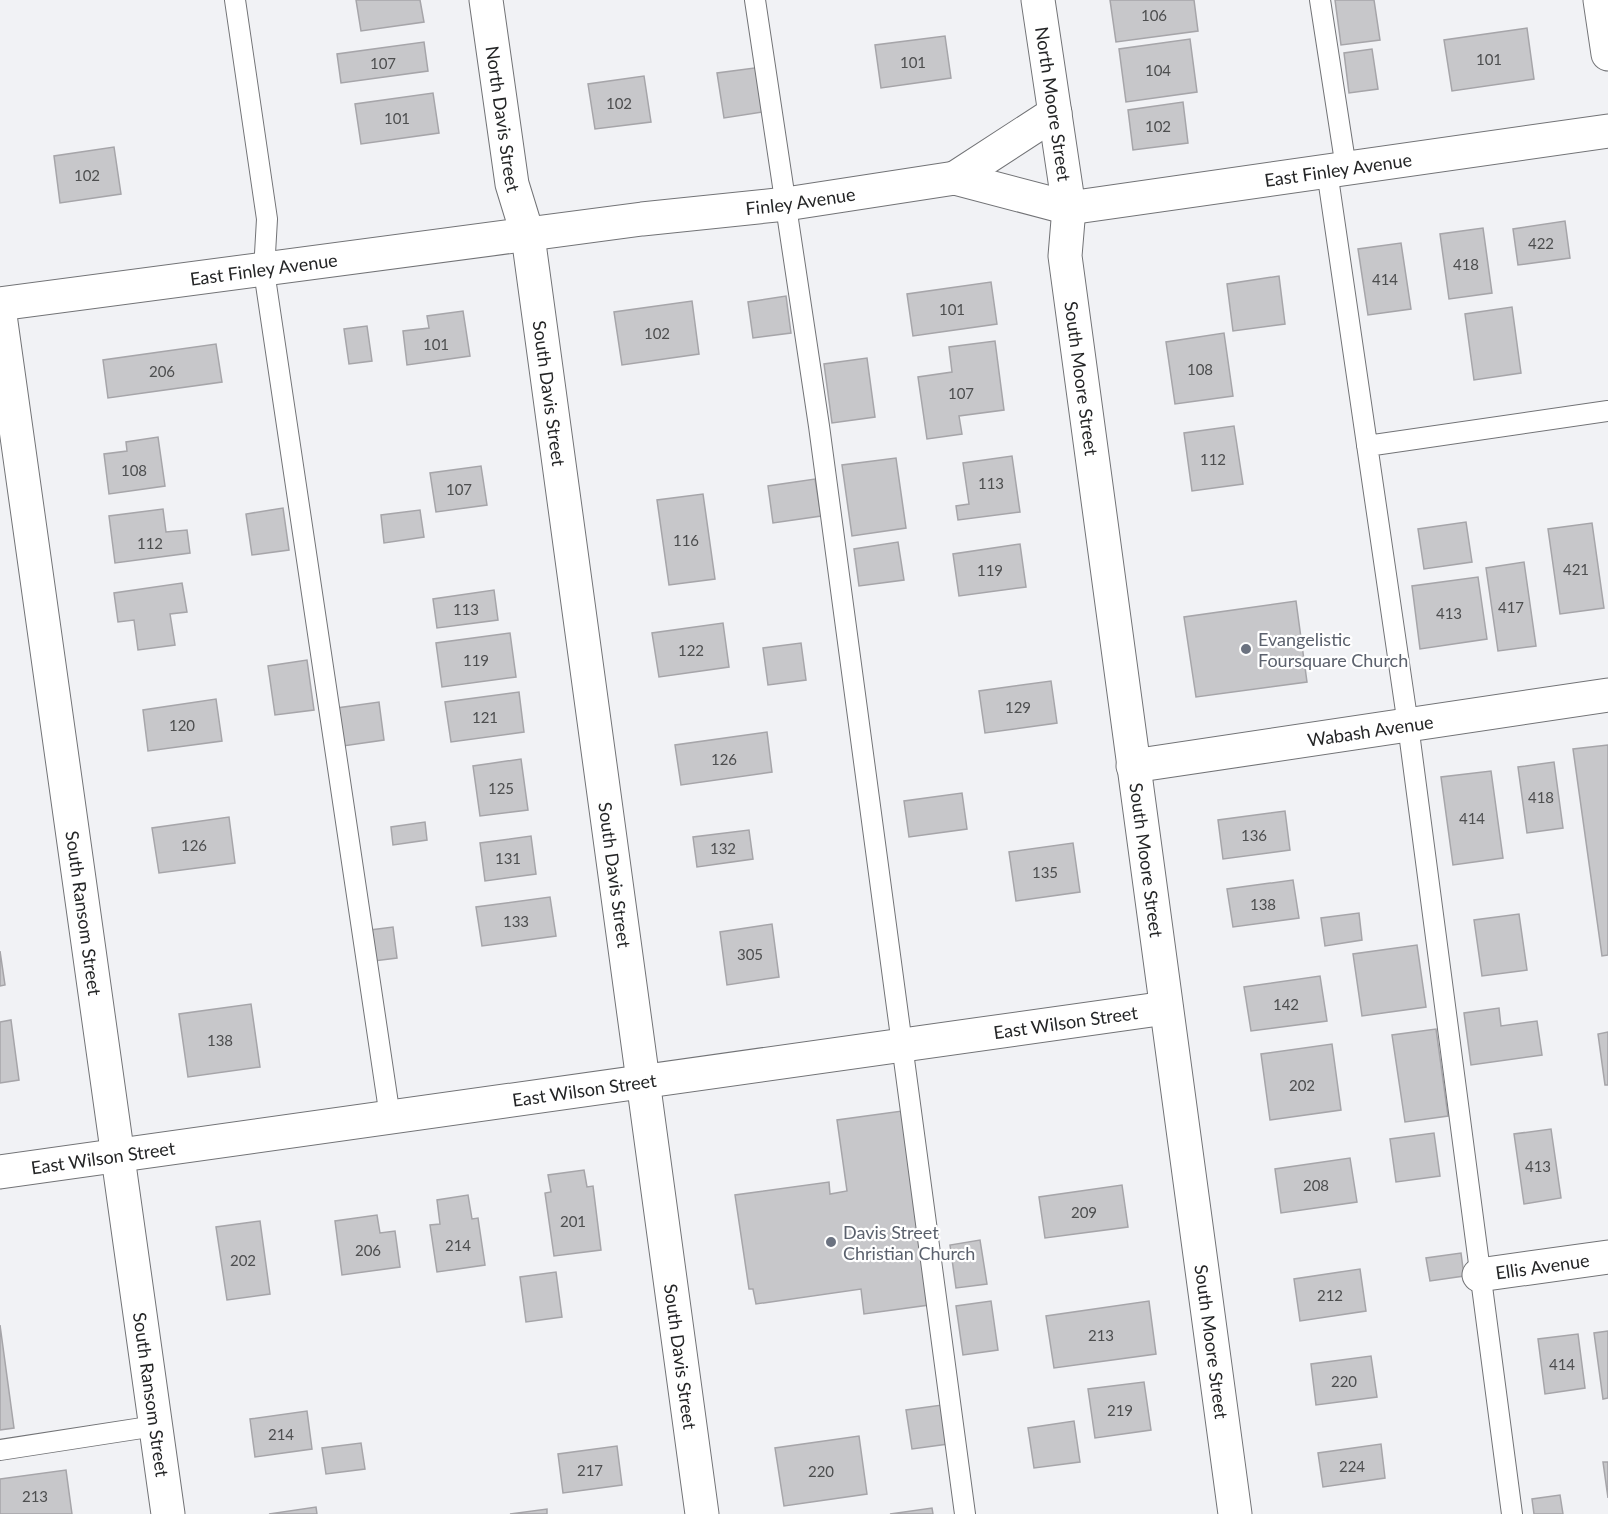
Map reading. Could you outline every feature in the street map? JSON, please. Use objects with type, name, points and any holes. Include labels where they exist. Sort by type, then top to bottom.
[{"type":"street","name":"North Davis Street","points":[[486,0],[512,184],[528,236]]},
{"type":"street","name":"North Moore Street","points":[[1038,0],[1069,208]]},
{"type":"street","points":[[1600,0],[1608,54]]},
{"type":"street","points":[[955,178],[1055,113]]},
{"type":"street","name":"East Finley Avenue","points":[[1069,208],[1608,130]]},
{"type":"street","name":"Finley Avenue","points":[[528,236],[786,204],[955,178],[1069,208]]},
{"type":"street","name":"South Moore Street","points":[[1069,208],[1065,256],[1234,1514]]},
{"type":"street","name":"East Finley Avenue","points":[[0,304],[264,272],[528,236]]},
{"type":"street","name":"South Davis Street","points":[[528,236],[702,1514]]},
{"type":"street","name":"South Ransom Street","points":[[0,315],[168,1514]]},
{"type":"street","name":"Wabash Avenue","points":[[1133,766],[1608,695]]},
{"type":"street","name":"East Wilson Street","points":[[0,1172],[1166,1008]]},
{"type":"street","name":"Ellis Avenue","points":[[1479,1275],[1608,1257]]},
{"type":"lane","points":[[235,0],[267,219],[264,272],[390,1117]]},
{"type":"lane","points":[[755,0],[819,426],[965,1514]]},
{"type":"lane","points":[[1320,0],[1367,446],[1408,724],[1512,1514]]},
{"type":"lane","points":[[1367,446],[1608,411]]},
{"type":"lane","points":[[0,1450],[155,1426]]},
{"type":"building","points":[[356,0],[420,0],[424,22],[361,31]]},
{"type":"building","points":[[1110,0],[1194,0],[1198,31],[1116,42]]},
{"type":"building","points":[[1335,0],[1374,0],[1380,40],[1341,45]]},
{"type":"building","points":[[1527,28],[1534,79],[1452,91],[1444,40]]},
{"type":"building","points":[[945,36],[951,78],[881,88],[875,45]]},
{"type":"building","points":[[1190,39],[1197,92],[1126,102],[1119,49]]},
{"type":"building","points":[[424,42],[428,71],[341,83],[337,54]]},
{"type":"building","points":[[1372,49],[1378,89],[1349,93],[1344,53]]},
{"type":"building","points":[[762,67],[769,111],[724,118],[717,73]]},
{"type":"building","points":[[644,76],[651,122],[595,129],[588,84]]},
{"type":"building","points":[[433,93],[439,133],[361,144],[355,104]]},
{"type":"building","points":[[1183,102],[1188,143],[1133,150],[1128,110]]},
{"type":"building","points":[[114,147],[121,194],[60,203],[54,156]]},
{"type":"building","points":[[1565,221],[1570,258],[1518,265],[1513,229]]},
{"type":"building","points":[[1483,228],[1492,293],[1449,299],[1440,234]]},
{"type":"building","points":[[1401,243],[1411,309],[1368,315],[1358,249]]},
{"type":"building","points":[[1279,276],[1285,324],[1233,331],[1227,284]]},
{"type":"building","points":[[991,282],[997,324],[913,336],[907,294]]},
{"type":"building","points":[[786,296],[791,333],[753,338],[748,302]]},
{"type":"building","points":[[692,301],[699,354],[622,365],[614,312]]},
{"type":"building","points":[[1512,307],[1521,373],[1474,380],[1465,314]]},
{"type":"building","points":[[463,311],[470,356],[407,365],[403,331],[429,328],[427,316]]},
{"type":"building","points":[[367,326],[372,361],[349,364],[344,329]]},
{"type":"building","points":[[1224,333],[1233,396],[1175,404],[1166,342]]},
{"type":"building","points":[[995,341],[1004,410],[959,416],[962,434],[927,439],[918,377],[952,372],[949,347]]},
{"type":"building","points":[[216,344],[222,382],[108,398],[103,360]]},
{"type":"building","points":[[867,358],[875,417],[832,423],[824,364]]},
{"type":"building","points":[[1234,426],[1243,484],[1192,491],[1184,433]]},
{"type":"building","points":[[158,437],[165,486],[109,494],[104,454],[127,451],[126,442]]},
{"type":"building","points":[[1012,456],[1020,512],[958,520],[956,506],[969,504],[963,463]]},
{"type":"building","points":[[896,458],[906,528],[852,536],[842,465]]},
{"type":"building","points":[[481,466],[487,505],[436,512],[430,473]]},
{"type":"building","points":[[815,479],[821,516],[773,523],[768,486]]},
{"type":"building","points":[[703,494],[715,579],[669,585],[657,500]]},
{"type":"building","points":[[283,508],[289,550],[252,555],[246,514]]},
{"type":"building","points":[[163,509],[166,532],[187,530],[190,553],[115,563],[109,516]]},
{"type":"building","points":[[420,510],[424,537],[384,543],[381,515]]},
{"type":"building","points":[[1466,522],[1472,562],[1424,569],[1418,529]]},
{"type":"building","points":[[1592,523],[1604,608],[1560,614],[1548,529]]},
{"type":"building","points":[[898,542],[904,580],[859,586],[854,549]]},
{"type":"building","points":[[1020,544],[1026,587],[959,596],[953,554]]},
{"type":"building","points":[[1524,562],[1536,646],[1498,651],[1486,568]]},
{"type":"building","points":[[1478,577],[1487,639],[1420,649],[1412,586]]},
{"type":"building","points":[[182,583],[187,612],[170,614],[175,645],[138,650],[134,620],[118,622],[114,593]]},
{"type":"building","points":[[494,590],[498,620],[437,628],[433,599]]},
{"type":"building","name":"Evangelistic Foursquare Church","points":[[1296,601],[1307,682],[1196,697],[1184,617]]},
{"type":"building","points":[[723,623],[729,667],[659,677],[652,633]]},
{"type":"building","points":[[510,633],[516,677],[442,687],[436,643]]},
{"type":"building","points":[[801,643],[806,680],[768,685],[763,648]]},
{"type":"building","points":[[307,660],[314,710],[275,715],[268,666]]},
{"type":"building","points":[[1051,681],[1057,723],[985,733],[979,691]]},
{"type":"building","points":[[519,692],[524,732],[451,742],[445,702]]},
{"type":"building","points":[[216,699],[222,741],[148,751],[143,710]]},
{"type":"building","points":[[379,702],[384,740],[343,746],[337,708]]},
{"type":"building","points":[[767,732],[772,772],[681,785],[675,745]]},
{"type":"building","points":[[1608,745],[1608,955],[1602,956],[1573,749]]},
{"type":"building","points":[[521,759],[528,810],[480,816],[473,766]]},
{"type":"building","points":[[1554,762],[1563,828],[1527,833],[1518,767]]},
{"type":"building","points":[[1491,771],[1503,858],[1453,865],[1441,777]]},
{"type":"building","points":[[962,793],[967,829],[909,837],[904,801]]},
{"type":"building","points":[[1285,811],[1290,850],[1223,859],[1218,820]]},
{"type":"building","points":[[229,817],[235,863],[159,873],[152,828]]},
{"type":"building","points":[[425,822],[427,840],[393,845],[391,827]]},
{"type":"building","points":[[749,830],[753,859],[697,867],[693,837]]},
{"type":"building","points":[[531,836],[536,874],[485,881],[480,843]]},
{"type":"building","points":[[1073,843],[1080,892],[1016,901],[1009,852]]},
{"type":"building","points":[[1293,880],[1299,918],[1233,927],[1227,889]]},
{"type":"building","points":[[550,897],[556,936],[482,946],[476,907]]},
{"type":"building","points":[[1359,913],[1362,940],[1325,946],[1321,918]]},
{"type":"building","points":[[1519,914],[1527,970],[1482,976],[1474,920]]},
{"type":"building","points":[[772,924],[779,977],[727,985],[720,932]]},
{"type":"building","points":[[393,927],[397,958],[374,961],[370,930]]},
{"type":"building","points":[[1417,945],[1426,1007],[1362,1016],[1353,954]]},
{"type":"building","points":[[0,951],[5,985],[0,986]]},
{"type":"building","points":[[1320,976],[1327,1021],[1251,1031],[1244,987]]},
{"type":"building","points":[[251,1004],[260,1067],[188,1077],[179,1014]]},
{"type":"building","points":[[1499,1008],[1501,1026],[1537,1021],[1542,1055],[1471,1065],[1464,1013]]},
{"type":"building","points":[[11,1020],[19,1080],[0,1083],[0,1022]]},
{"type":"building","points":[[1436,1029],[1448,1116],[1405,1122],[1392,1035]]},
{"type":"building","points":[[1608,1032],[1608,1085],[1605,1085],[1598,1034]]},
{"type":"building","points":[[1332,1044],[1341,1110],[1270,1120],[1261,1054]]},
{"type":"building","name":"Davis Street Christian Church","points":[[902,1111],[929,1305],[864,1314],[861,1289],[756,1304],[753,1289],[749,1289],[735,1195],[829,1182],[830,1194],[847,1191],[837,1120]]},
{"type":"building","points":[[1551,1129],[1561,1198],[1524,1204],[1514,1134]]},
{"type":"building","points":[[1434,1133],[1440,1176],[1396,1182],[1390,1139]]},
{"type":"building","points":[[1350,1158],[1357,1202],[1281,1213],[1275,1169]]},
{"type":"building","points":[[584,1170],[587,1187],[593,1186],[601,1250],[554,1256],[545,1193],[551,1192],[548,1175]]},
{"type":"building","points":[[1122,1185],[1128,1227],[1045,1238],[1039,1197]]},
{"type":"building","points":[[468,1195],[472,1219],[478,1218],[485,1265],[437,1272],[430,1225],[440,1224],[437,1200]]},
{"type":"building","points":[[377,1215],[380,1233],[395,1231],[400,1267],[342,1275],[335,1221]]},
{"type":"building","points":[[260,1221],[270,1294],[227,1300],[216,1227]]},
{"type":"building","points":[[980,1240],[987,1284],[956,1288],[950,1245]]},
{"type":"building","points":[[1461,1253],[1464,1276],[1430,1281],[1426,1258]]},
{"type":"building","points":[[1360,1269],[1366,1311],[1300,1321],[1294,1279]]},
{"type":"building","points":[[556,1272],[562,1317],[526,1322],[520,1277]]},
{"type":"building","points":[[991,1301],[998,1350],[963,1355],[956,1306]]},
{"type":"building","points":[[1149,1301],[1156,1354],[1054,1368],[1046,1316]]},
{"type":"building","points":[[0,1325],[14,1428],[0,1430]]},
{"type":"building","points":[[1608,1331],[1608,1398],[1603,1399],[1594,1333]]},
{"type":"building","points":[[1578,1334],[1585,1388],[1545,1394],[1538,1339]]},
{"type":"building","points":[[1371,1356],[1377,1397],[1316,1405],[1311,1364]]},
{"type":"building","points":[[1144,1382],[1151,1430],[1095,1438],[1088,1389]]},
{"type":"building","points":[[942,1405],[948,1444],[912,1449],[906,1410]]},
{"type":"building","points":[[307,1411],[312,1449],[255,1457],[250,1419]]},
{"type":"building","points":[[1074,1421],[1080,1462],[1034,1468],[1028,1428]]},
{"type":"building","points":[[859,1436],[867,1494],[784,1506],[775,1448]]},
{"type":"building","points":[[361,1443],[365,1469],[326,1474],[322,1448]]},
{"type":"building","points":[[1381,1444],[1385,1478],[1323,1487],[1318,1453]]},
{"type":"building","points":[[617,1446],[622,1485],[563,1493],[558,1454]]},
{"type":"building","points":[[1603,1462],[1608,1462],[1608,1498]]},
{"type":"building","points":[[66,1470],[72,1514],[0,1514],[0,1479]]},
{"type":"building","points":[[1560,1495],[1563,1514],[1534,1514],[1532,1499]]},
{"type":"building","points":[[316,1507],[317,1514],[269,1514]]},
{"type":"building","points":[[932,1508],[933,1514],[890,1514]]},
{"type":"building","points":[[547,1509],[547,1514],[510,1514]]},
{"type":"place","name":"Evangelistic Foursquare Church","points":[[1246,649]]},
{"type":"place","name":"Davis Street Christian Church","points":[[831,1242]]}]
